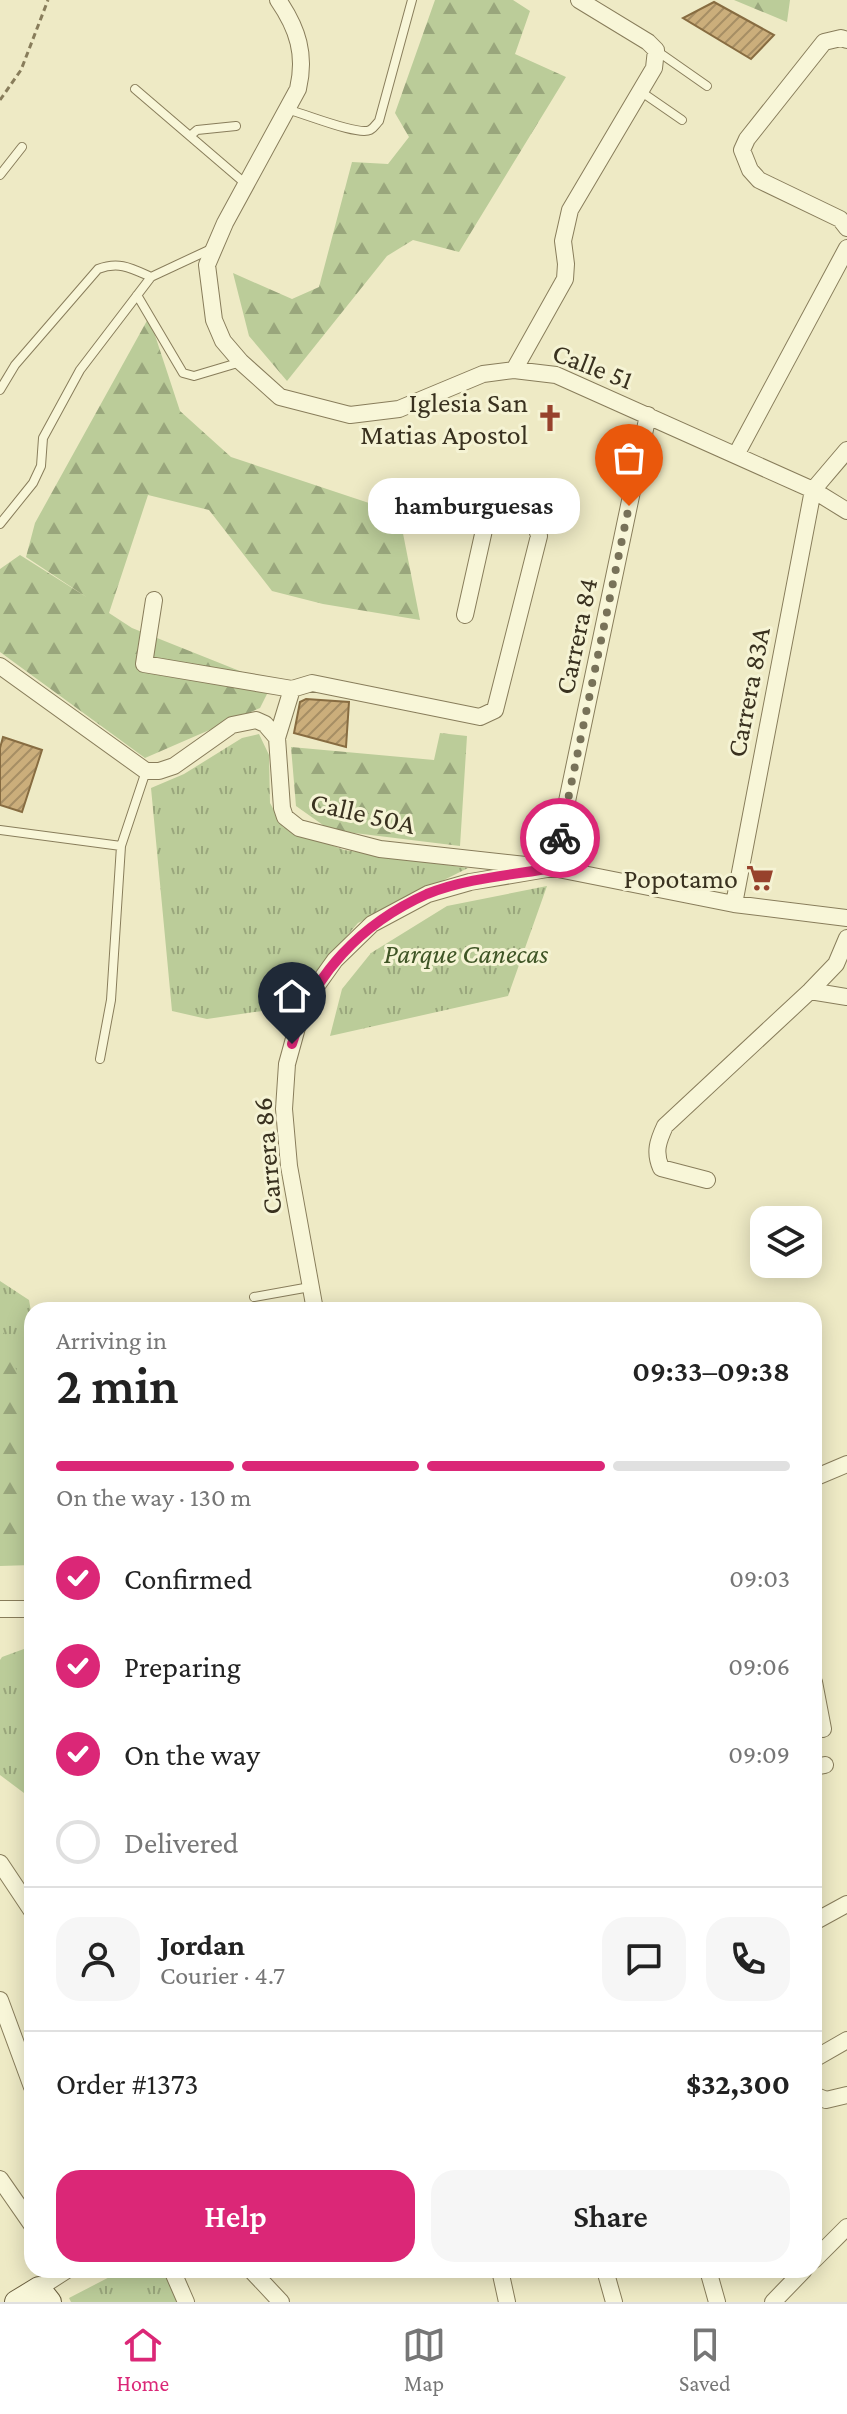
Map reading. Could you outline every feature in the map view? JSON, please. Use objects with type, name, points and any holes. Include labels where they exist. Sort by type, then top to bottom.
[{"type":"street","name":"Calle 51","points":[[278,0],[295,30],[303,57],[298,89],[207,265],[214,320],[223,341],[241,362],[280,397],[350,415],[399,409],[483,374],[514,370],[556,375],[813,490],[847,511]]},
{"type":"street","points":[[514,370],[565,279],[563,241],[570,210],[654,68],[656,50],[648,42],[579,0]]},
{"type":"street","points":[[847,40],[841,38],[824,42],[747,139],[742,150],[750,170],[759,180],[840,219],[847,228]]},
{"type":"street","points":[[736,455],[847,248]]},
{"type":"street","name":"Carrera 84","points":[[553,868],[648,415]]},
{"type":"street","points":[[813,490],[847,450]]},
{"type":"street","name":"Carrera 83A","points":[[734,904],[813,490]]},
{"type":"street","points":[[154,600],[144,664],[292,689],[312,683],[480,717],[488,715],[498,703],[539,536],[531,521],[499,513],[486,521],[465,615]]},
{"type":"street","points":[[0,666],[146,771],[174,766],[232,725],[243,722],[256,720],[265,724],[277,738]]},
{"type":"street","name":"Calle 50A","points":[[292,689],[277,738],[279,800],[285,817],[299,828],[380,849],[553,868],[734,904],[847,918]]},
{"type":"street","name":"Calle 50A","points":[[335,960],[372,924],[428,894],[470,882],[553,868]]},
{"type":"street","points":[[707,1180],[661,1168],[657,1158],[657,1142],[665,1126],[810,991],[836,964],[847,938]]},
{"type":"street","name":"Carrera 86","points":[[313,1302],[289,1166],[284,1109],[287,1064],[298,1024],[315,988],[335,960]]},
{"type":"street","points":[[810,991],[847,997]]},
{"type":"street","points":[[822,1475],[847,1464]]},
{"type":"street","points":[[0,1609],[24,1609]]},
{"type":"street","points":[[822,1724],[823,1729]]},
{"type":"street","points":[[0,1863],[24,1899]]},
{"type":"street","points":[[822,1918],[847,1904]]},
{"type":"street","points":[[0,2000],[24,2065]]},
{"type":"street","points":[[822,2054],[847,2040]]},
{"type":"street","points":[[822,2098],[847,2095]]},
{"type":"street","points":[[0,2179],[24,2214]]},
{"type":"street","points":[[822,2252],[847,2227]]},
{"type":"street","points":[[16,2302],[44,2295],[57,2278]]},
{"type":"street","points":[[176,2278],[186,2302]]},
{"type":"street","points":[[258,2278],[281,2302]]},
{"type":"street","points":[[502,2278],[507,2302]]},
{"type":"street","points":[[607,2278],[614,2302]]},
{"type":"street","points":[[710,2278],[717,2302]]},
{"type":"street","points":[[773,2302],[796,2278]]},
{"type":"lane","points":[[289,110],[355,132],[369,130],[379,121],[412,0]]},
{"type":"lane","points":[[656,50],[707,86]]},
{"type":"lane","points":[[135,89],[247,185]]},
{"type":"lane","points":[[640,90],[682,120]]},
{"type":"lane","points":[[190,136],[197,130],[236,126]]},
{"type":"lane","points":[[0,175],[22,147]]},
{"type":"lane","points":[[0,524],[33,483],[41,466],[43,438],[80,370],[137,295],[151,277],[214,248]]},
{"type":"lane","points":[[0,390],[15,365],[98,269],[115,264],[126,265],[151,277]]},
{"type":"lane","points":[[137,295],[183,373],[194,376],[241,362]]},
{"type":"lane","points":[[100,1059],[111,1000],[121,846],[146,771]]},
{"type":"lane","points":[[0,830],[121,846]]},
{"type":"lane","points":[[254,1297],[310,1287]]},
{"type":"path","points":[[0,100],[21,70],[48,0]]},
{"type":"green space","points":[[435,0],[513,0],[530,11],[515,54],[566,77],[459,252],[413,240],[387,256],[287,381],[249,336],[233,273],[292,299],[319,287],[352,162],[388,164],[409,137],[395,113]]},
{"type":"green space","points":[[734,0],[790,0],[787,22]]},
{"type":"green space","points":[[149,317],[180,411],[231,457],[399,513],[420,620],[323,604],[272,591],[209,510],[148,495],[109,613],[132,628],[272,684],[260,708],[145,758],[0,652],[0,569],[20,555],[88,598],[26,557],[35,523]]},
{"type":"green space","points":[[440,733],[467,736],[460,846],[330,830],[296,806],[291,747],[434,760]]},
{"type":"green space","points":[[259,734],[269,755],[270,803],[283,827],[344,850],[468,868],[358,923],[295,996],[262,1011],[207,1019],[172,1011],[151,788],[184,774],[242,738]]},
{"type":"green space","name":"Parque Canecas","points":[[547,886],[508,996],[330,1036],[342,989],[371,953],[447,906]]},
{"type":"green space","points":[[0,1281],[29,1302],[24,1302],[24,1565],[0,1566]]},
{"type":"green space","points":[[0,1320],[24,1394],[24,1535],[0,1544]]},
{"type":"green space","points":[[24,1649],[24,1793],[0,1775],[2,1657]]},
{"type":"green space","points":[[108,2278],[167,2278],[178,2302],[71,2302],[69,2298]]},
{"type":"building","points":[[714,2],[774,35],[751,59],[683,18]]},
{"type":"building","points":[[306,699],[349,702],[346,747],[294,733],[300,702]]},
{"type":"building","points":[[3,737],[42,750],[22,812],[0,805],[0,748]]},
{"type":"way so far","points":[[560,838],[629,506]]},
{"type":"place","name":"Iglesia San Matias Apostol","points":[[550,418]]},
{"type":"place","name":"hamburguesas","points":[[629,506]]},
{"type":"place","name":"Popotamo","points":[[760,878]]},
{"type":"route","points":[[292,1044],[315,988],[335,960],[372,924],[428,894],[470,882],[553,868],[560,838]]}]
